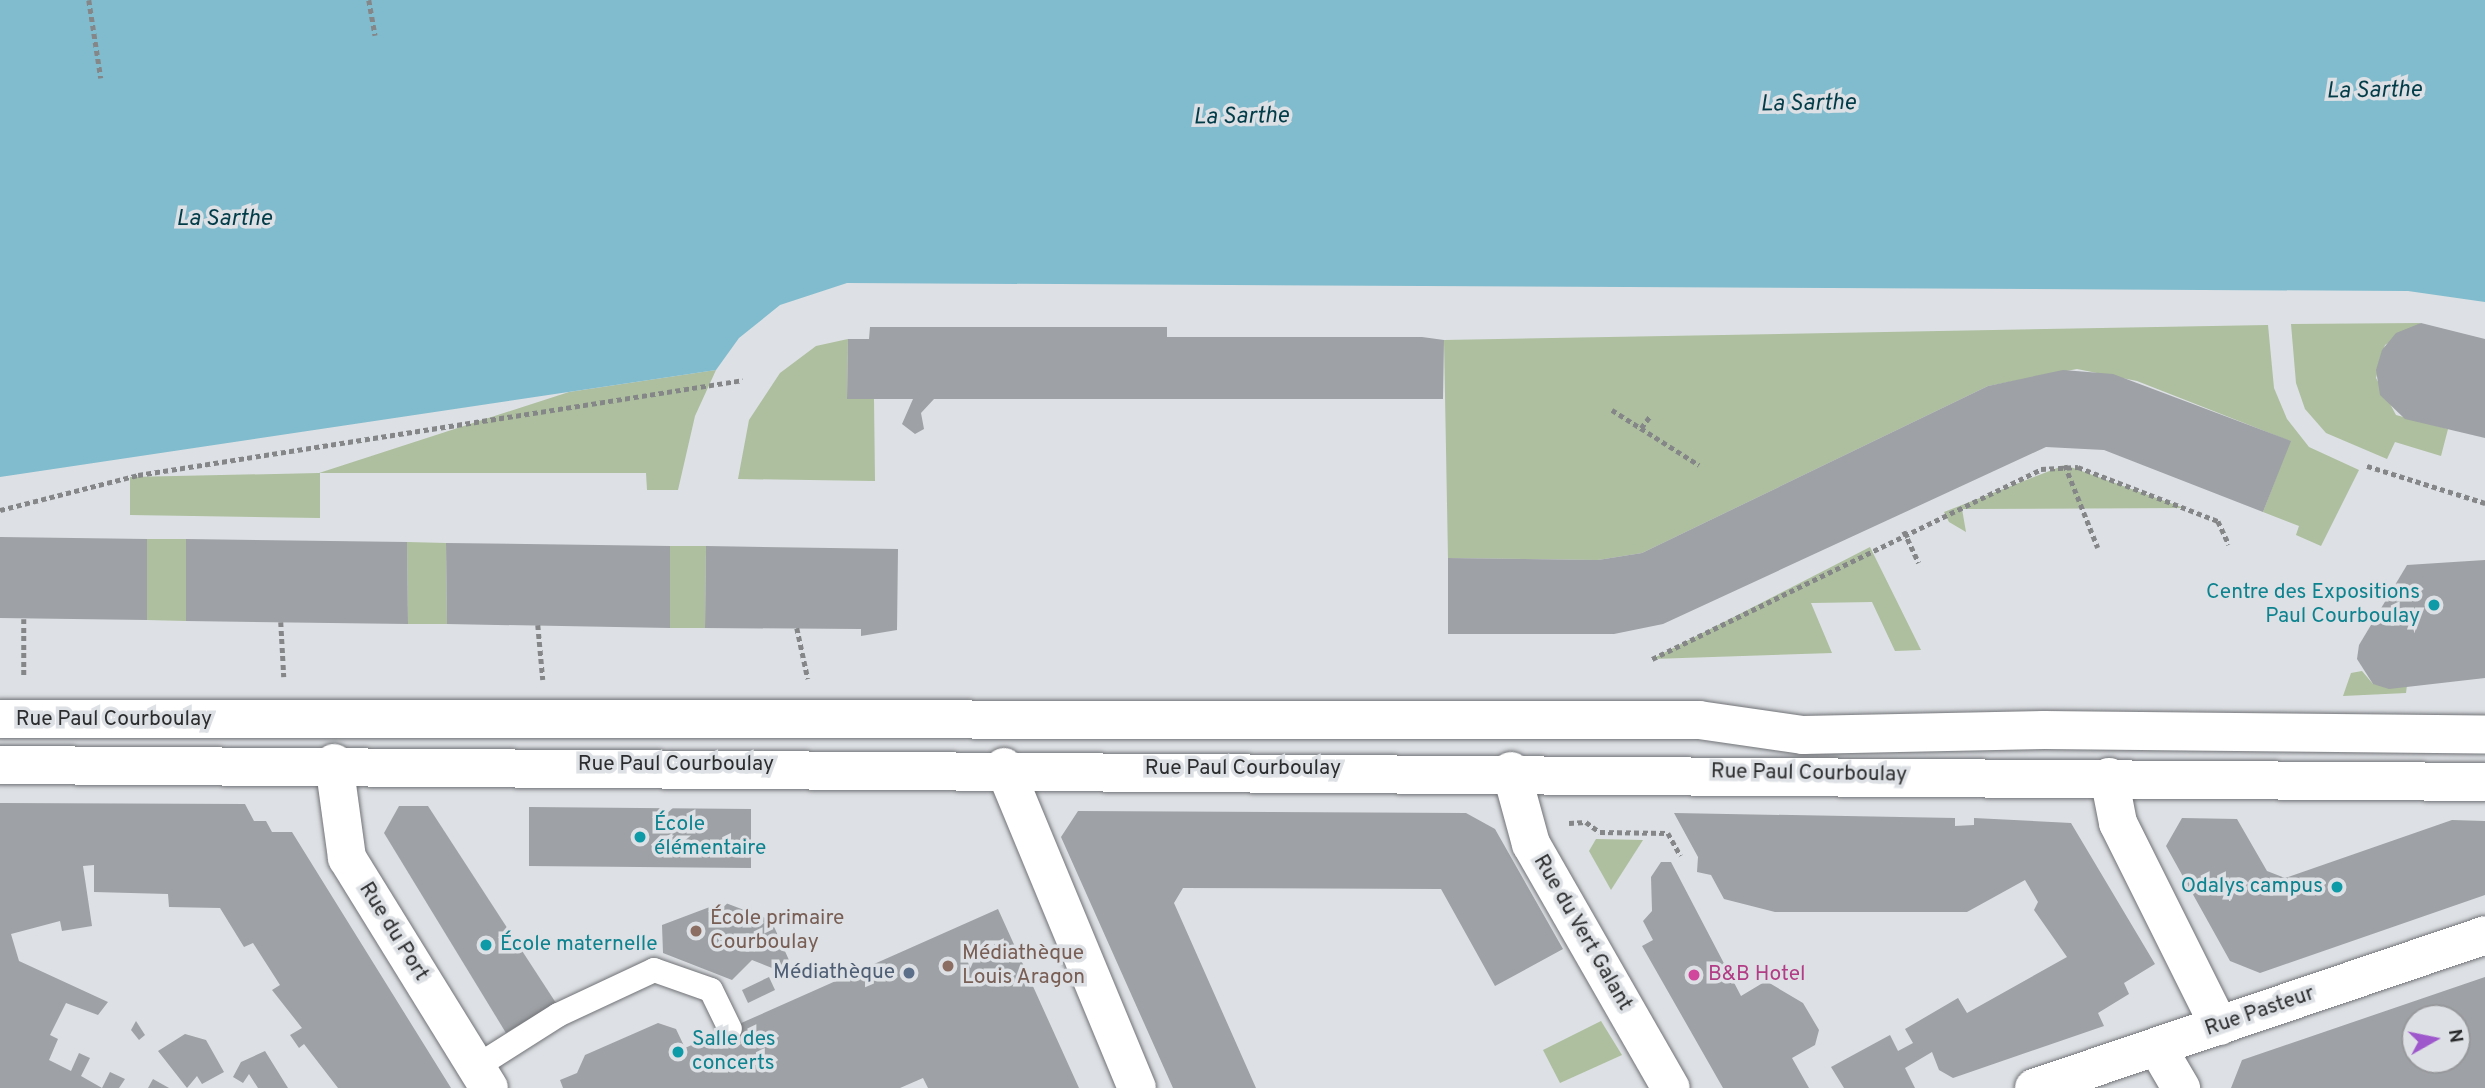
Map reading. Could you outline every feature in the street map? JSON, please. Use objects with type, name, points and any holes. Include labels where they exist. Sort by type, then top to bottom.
[{"type":"main road","name":"Rue Paul Courboulay","points":[[0,719],[816,723],[1699,720],[1803,735],[2044,730],[2485,735]]},
{"type":"main road","name":"Rue du Vert Galant","points":[[1510,720],[1511,771],[1531,844],[1671,1088]]},
{"type":"main road","name":"Rue Paul Courboulay","points":[[0,765],[334,763],[1003,767],[2485,782]]},
{"type":"main road","name":"Rue du Port","points":[[334,763],[347,858],[483,1077]]},
{"type":"main road","points":[[1003,767],[1137,1088]]},
{"type":"main road","points":[[2109,777],[2118,824],[2219,1026]]},
{"type":"main road","name":"Rue Pasteur","points":[[2034,1088],[2485,935]]},
{"type":"main road","points":[[2157,1047],[2181,1088]]},
{"type":"lane","points":[[483,1077],[558,1015],[654,970],[711,990],[730,1029]]},
{"type":"path","points":[[89,0],[101,78]]},
{"type":"path","points":[[369,0],[375,34]]},
{"type":"path","points":[[0,510],[138,475],[743,380]]},
{"type":"path","points":[[1612,410],[1699,465]]},
{"type":"path","points":[[1641,428],[1650,416]]},
{"type":"path","points":[[2065,465],[2098,548]]},
{"type":"path","points":[[1652,659],[1904,531],[2031,473],[2065,465],[2218,521],[2229,545]]},
{"type":"path","points":[[2367,466],[2485,503]]},
{"type":"path","points":[[1904,531],[1919,563]]},
{"type":"path","points":[[24,619],[24,644]]},
{"type":"path","points":[[281,622],[284,671]]},
{"type":"path","points":[[538,625],[542,675]]},
{"type":"path","points":[[797,628],[808,680]]},
{"type":"path","points":[[1668,833],[1681,856]]},
{"type":"green space","points":[[2421,323],[2385,345],[2376,378],[2396,415],[2448,429],[2441,456],[2395,442],[2387,459],[2326,433],[2305,409],[2296,383],[2291,324]]},
{"type":"green space","points":[[2268,325],[2274,388],[2287,419],[2309,447],[2359,470],[2321,546],[2296,535],[2299,526],[2263,512],[2290,441],[2137,381],[2077,369],[1988,386],[1642,553],[1598,560],[1448,558],[1444,340]]},
{"type":"green space","points":[[848,339],[847,399],[874,399],[875,481],[738,479],[749,420],[780,373],[816,346]]},
{"type":"green space","points":[[716,370],[695,416],[678,490],[647,490],[646,473],[320,473],[320,518],[130,515],[130,477],[319,473],[569,392]]},
{"type":"green space","points":[[2065,465],[2184,508],[1962,509],[1966,532],[1949,522],[1944,512]]},
{"type":"green space","points":[[147,539],[186,539],[186,621],[147,620]]},
{"type":"green space","points":[[407,542],[446,543],[447,624],[408,624]]},
{"type":"green space","points":[[670,546],[706,546],[705,628],[670,628]]},
{"type":"green space","points":[[1870,547],[1921,650],[1895,651],[1872,602],[1811,603],[1832,653],[1652,659]]},
{"type":"green space","points":[[2362,671],[2373,684],[2407,685],[2406,693],[2343,696],[2351,673]]},
{"type":"green space","points":[[1596,839],[1643,840],[1611,890],[1589,851]]},
{"type":"green space","points":[[1601,1021],[1622,1055],[1560,1083],[1543,1050]]},
{"type":"water","name":"La Sarthe","points":[[0,0],[2485,0],[2485,302],[2408,291],[847,283],[780,305],[739,338],[716,370],[0,477]]},
{"type":"building","points":[[2421,323],[2485,339],[2485,438],[2405,419],[2380,395],[2376,370],[2382,350],[2396,333]]},
{"type":"building","points":[[870,327],[1167,327],[1167,337],[1422,337],[1444,340],[1443,399],[934,399],[921,413],[924,429],[915,434],[902,424],[913,399],[847,399],[848,339],[869,339]]},
{"type":"building","points":[[2063,370],[2113,374],[2291,441],[2263,512],[2104,450],[2046,447],[1663,624],[1614,634],[1448,634],[1448,558],[1598,560],[1642,553],[1988,386]]},
{"type":"building","points":[[0,537],[147,539],[147,620],[0,618]]},
{"type":"building","points":[[186,539],[407,542],[408,624],[186,621]]},
{"type":"building","points":[[446,543],[670,546],[670,628],[447,624]]},
{"type":"building","points":[[706,546],[898,549],[897,630],[861,636],[861,629],[705,628]]},
{"type":"building","name":"Centre des Expositions Paul Courboulay","points":[[2485,560],[2485,678],[2389,689],[2373,684],[2357,659],[2359,645],[2407,565]]},
{"type":"building","points":[[0,803],[245,804],[254,821],[266,821],[272,832],[292,832],[451,1088],[338,1088],[304,1044],[299,1048],[290,1035],[302,1028],[272,990],[280,985],[253,943],[244,947],[220,908],[169,907],[168,894],[94,892],[94,865],[83,866],[92,926],[62,931],[60,921],[11,934],[19,961],[108,1002],[98,1015],[66,1003],[50,1035],[58,1039],[49,1060],[71,1071],[79,1053],[90,1058],[81,1076],[102,1088],[0,1088]]},
{"type":"building","name":"École maternelle","points":[[399,806],[428,806],[556,1003],[506,1033],[384,833]]},
{"type":"building","name":"École élémentaire","points":[[529,807],[751,809],[751,868],[529,866]]},
{"type":"building","points":[[1078,811],[1466,813],[1495,829],[1563,949],[1495,986],[1441,889],[1183,888],[1174,903],[1256,1088],[1173,1088],[1061,837]]},
{"type":"building","points":[[1674,813],[1955,818],[1955,826],[1974,825],[1974,818],[2071,823],[2155,964],[2124,983],[2129,994],[2098,1013],[2104,1026],[1953,1078],[1939,1070],[1932,1052],[1905,1068],[1915,1088],[1844,1088],[1831,1067],[1890,1035],[1898,1051],[1913,1043],[1905,1029],[1958,998],[1967,1013],[2067,957],[2034,910],[2038,902],[2025,880],[1967,912],[1775,912],[1724,899],[1711,875],[1697,872],[1698,857]]},
{"type":"building","name":"Odalys campus","points":[[2182,818],[2237,819],[2267,871],[2285,878],[2452,820],[2485,821],[2485,895],[2260,973],[2230,961],[2166,846]]},
{"type":"building","name":"B&B Hotel","points":[[1661,862],[1671,862],[1741,996],[1766,981],[1803,1003],[1819,1030],[1815,1045],[1792,1058],[1809,1088],[1723,1088],[1642,946],[1653,940],[1643,921],[1652,911],[1651,877]]},
{"type":"building","points":[[723,902],[771,920],[797,978],[752,960],[732,980],[663,953],[662,925]]},
{"type":"building","name":"Médiathèque Louis Aragon","points":[[998,909],[1079,1088],[928,1088],[923,1078],[900,1088],[563,1088],[560,1080],[577,1073],[585,1055],[658,1023],[676,1029],[685,1048]]},
{"type":"building","points":[[769,977],[775,990],[748,1003],[742,990]]},
{"type":"building","points":[[2485,977],[2485,1088],[2231,1088],[2242,1060],[2401,1006],[2401,1074],[2471,1074],[2471,1004],[2406,1004]]},
{"type":"building","points":[[136,1021],[145,1035],[139,1040],[131,1030]]},
{"type":"building","points":[[185,1034],[206,1040],[224,1072],[202,1084],[197,1076],[187,1088],[158,1051]]},
{"type":"building","points":[[265,1051],[288,1088],[258,1088],[249,1074],[243,1083],[233,1077],[241,1062]]},
{"type":"building","points":[[110,1072],[125,1079],[119,1088],[102,1088]]},
{"type":"building","points":[[153,1079],[169,1088],[148,1088]]},
{"type":"place","name":"Centre des Expositions Paul Courboulay","points":[[2434,605]]},
{"type":"place","name":"École élémentaire","points":[[640,837]]},
{"type":"place","name":"Odalys campus","points":[[2337,887]]},
{"type":"place","name":"École primaire Courboulay","points":[[696,931]]},
{"type":"place","name":"École maternelle","points":[[486,945]]},
{"type":"place","name":"Médiathèque Louis Aragon","points":[[948,966]]},
{"type":"place","name":"Médiathèque","points":[[909,973]]},
{"type":"place","name":"B&B Hotel","points":[[1694,975]]},
{"type":"place","name":"Salle des concerts","points":[[678,1052]]}]
